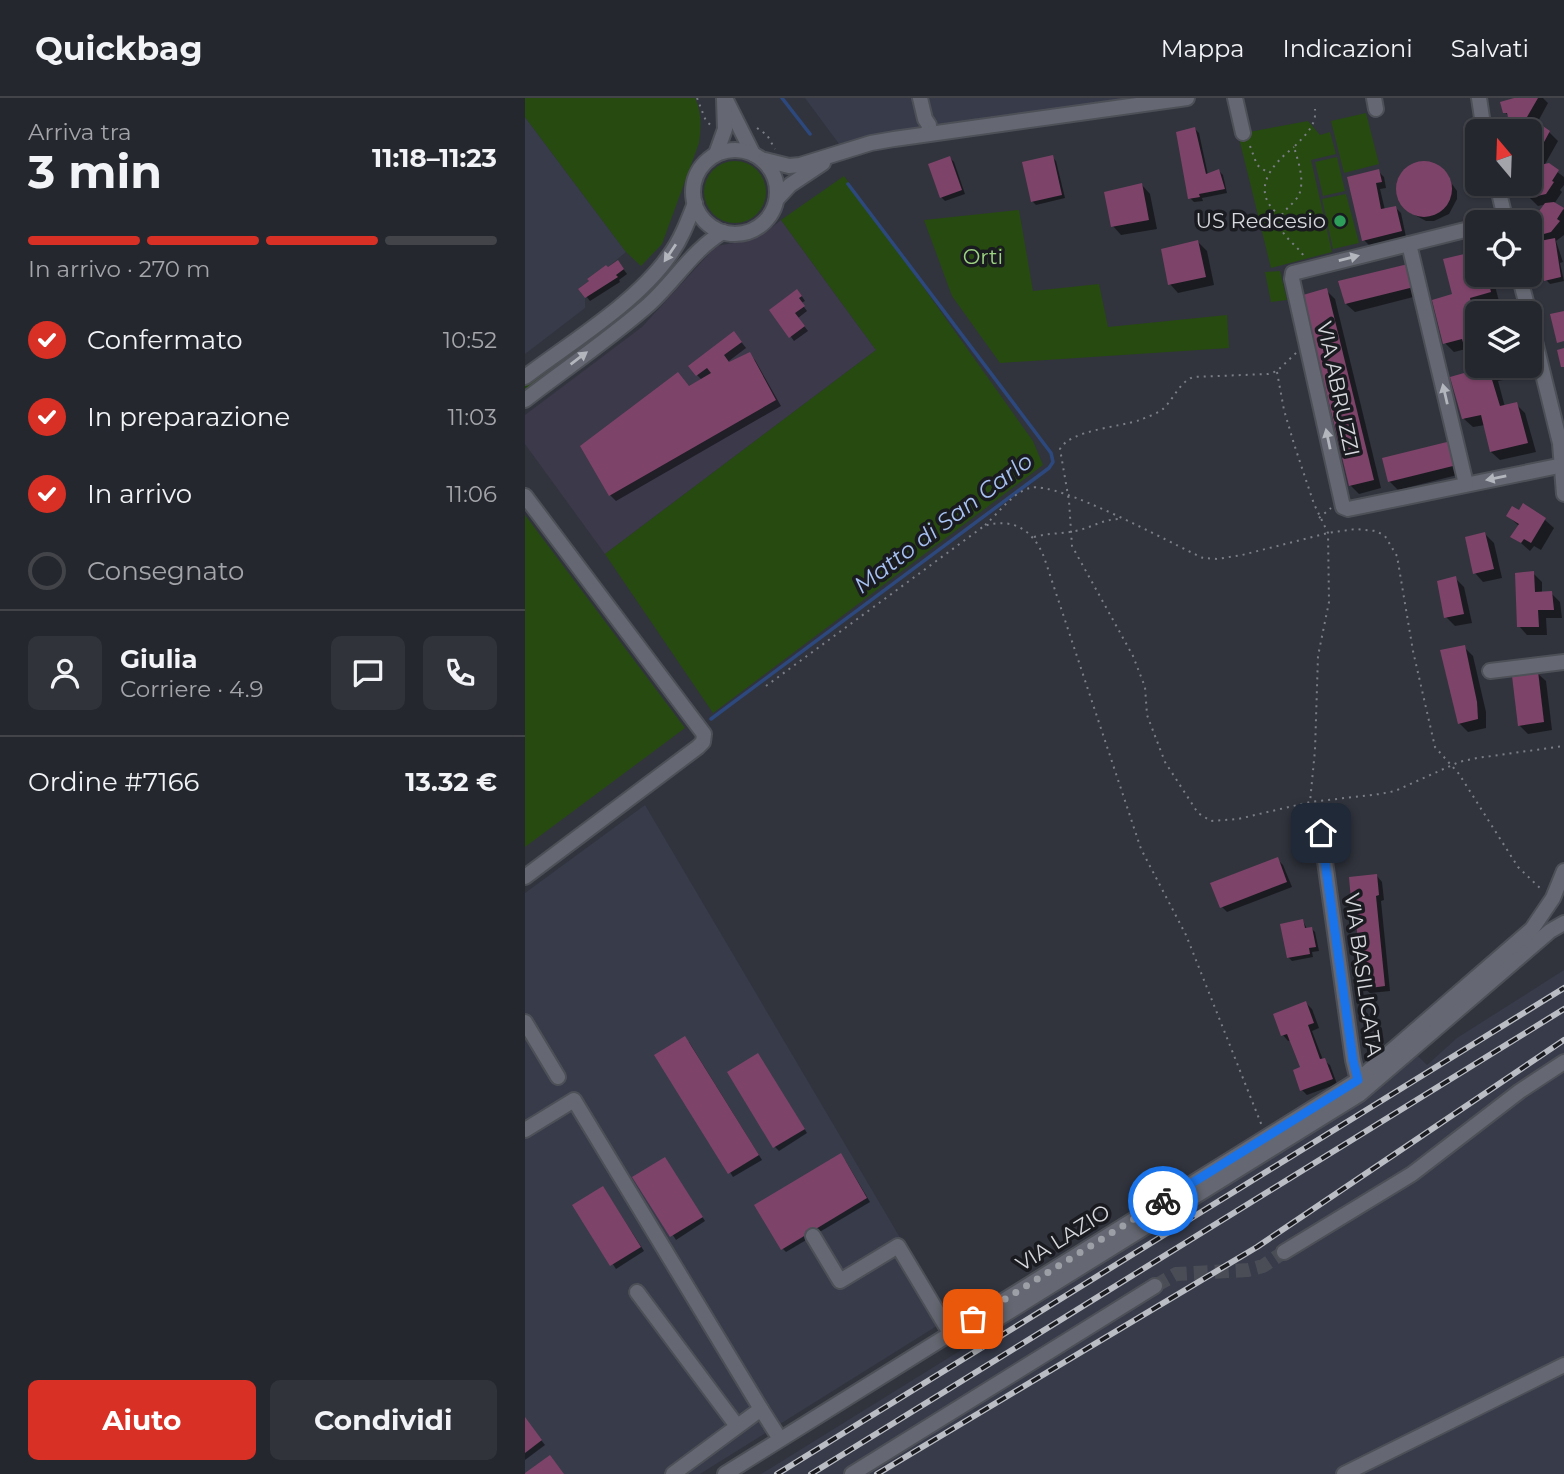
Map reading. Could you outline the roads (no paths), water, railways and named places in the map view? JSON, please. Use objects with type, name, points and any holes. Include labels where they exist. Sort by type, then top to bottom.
[{"type":"street","points":[[716,154],[725,129],[724,98]]},
{"type":"street","points":[[724,98],[759,157],[773,174],[777,185],[774,210],[765,222],[754,229],[738,233],[723,232],[706,221],[695,202],[693,188],[697,173],[716,154],[735,150],[759,157],[789,166],[833,157],[871,143],[928,133],[1186,98]]},
{"type":"street","points":[[920,98],[929,125],[928,133]]},
{"type":"street","points":[[1235,98],[1242,128]]},
{"type":"street","points":[[1470,98],[1481,115]]},
{"type":"street","points":[[1479,98],[1482,119]]},
{"type":"street","points":[[777,199],[790,185],[833,157]]},
{"type":"street","points":[[525,377],[608,315],[654,274],[680,239],[695,202]]},
{"type":"street","points":[[1465,230],[1409,244],[1466,484]]},
{"type":"street","points":[[525,400],[645,308],[670,285],[699,250],[723,232]]},
{"type":"street","name":"VIA ABRUZZI","points":[[1409,244],[1312,267],[1295,272],[1292,276],[1344,509],[1563,466]]},
{"type":"street","points":[[1542,366],[1562,445],[1564,494]]},
{"type":"street","points":[[525,496],[704,734],[703,742],[698,747],[525,877]]},
{"type":"street","points":[[1490,671],[1564,662]]},
{"type":"street","name":"VIA BASILICATA","points":[[1321,833],[1358,1080]]},
{"type":"street","name":"VIA LAZIO","points":[[725,1474],[1358,1080],[1521,940],[1541,917],[1563,879]]},
{"type":"street","points":[[813,1236],[840,1281],[898,1246],[950,1333],[986,1326],[1360,1094],[1433,1029],[1550,931],[1564,923]]},
{"type":"street","points":[[525,1022],[558,1077]]},
{"type":"street","points":[[1285,1252],[1412,1174],[1520,1091],[1564,1062]]},
{"type":"street","points":[[525,1130],[574,1100],[780,1439]]},
{"type":"street","points":[[852,1474],[1155,1286]]},
{"type":"street","points":[[637,1292],[737,1426]]},
{"type":"street","points":[[1344,1474],[1564,1365]]},
{"type":"street","points":[[673,1474],[761,1409]]},
{"type":"waterway","name":"Matto di San Carlo","points":[[782,98],[810,134]]},
{"type":"waterway","name":"Matto di San Carlo","points":[[711,719],[1049,468],[1053,462],[1051,453],[848,184]]},
{"type":"tunnel","points":[[1155,1286],[1176,1274],[1248,1270],[1263,1266],[1284,1252]]},
{"type":"railway","points":[[777,1474],[1564,988]]},
{"type":"railway","points":[[811,1474],[1564,1009]]},
{"type":"railway","points":[[877,1474],[1257,1247],[1564,1040]]},
{"type":"place","name":"US Redcesio","points":[[1340,221]]},
{"type":"park label","name":"Orti","points":[[983,257]]}]
